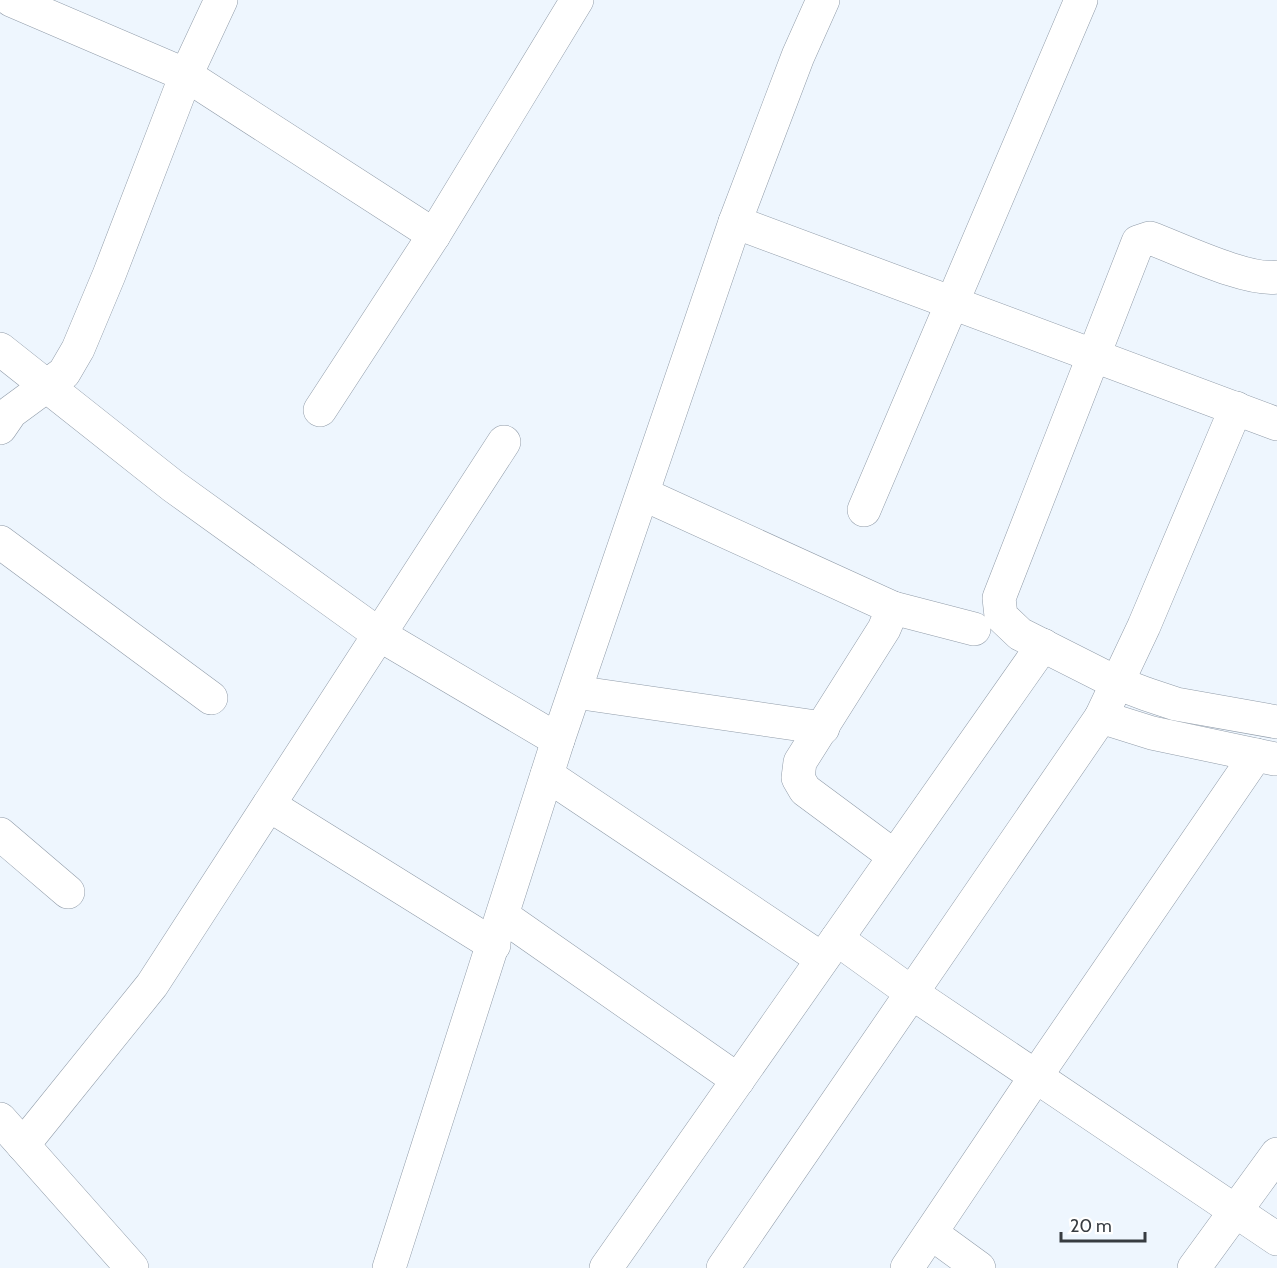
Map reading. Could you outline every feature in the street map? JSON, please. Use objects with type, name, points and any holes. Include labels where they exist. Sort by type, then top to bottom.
[{"type":"street","points":[[11,0],[186,75],[434,235]]},
{"type":"street","points":[[0,428],[11,412],[64,373],[78,349],[186,75],[221,0]]},
{"type":"street","points":[[320,410],[434,235],[577,0]]},
{"type":"street","points":[[389,1268],[558,740],[735,222],[798,56],[823,0]]},
{"type":"street","points":[[864,510],[1081,0]]},
{"type":"street","points":[[735,222],[1277,424]]},
{"type":"street","points":[[1277,277],[1267,279],[1249,275],[1150,238],[1137,242],[999,598],[1001,616],[1020,634],[1117,683],[1176,704],[1277,722]]},
{"type":"street","points":[[0,349],[173,486],[380,635],[558,740]]},
{"type":"street","points":[[730,1265],[1101,717],[1144,626],[1236,408]]},
{"type":"street","points":[[23,1145],[152,986],[504,442]]},
{"type":"street","points":[[643,494],[892,608],[974,629]]},
{"type":"street","points":[[0,542],[211,698]]},
{"type":"street","points":[[892,608],[884,629],[800,762],[798,778],[806,790],[894,856]]},
{"type":"street","points":[[606,1268],[1043,645]]},
{"type":"street","points":[[575,692],[822,728]]},
{"type":"street","points":[[908,1268],[1036,1076],[1267,757],[1152,733],[1101,717]]},
{"type":"street","points":[[547,776],[829,949],[912,993],[1277,1239]]},
{"type":"street","points":[[269,805],[498,931],[738,1080]]},
{"type":"street","points":[[0,834],[68,892]]},
{"type":"street","points":[[0,1119],[132,1268]]},
{"type":"street","points":[[1194,1268],[1277,1154]]},
{"type":"street","points":[[930,1233],[979,1268]]}]
